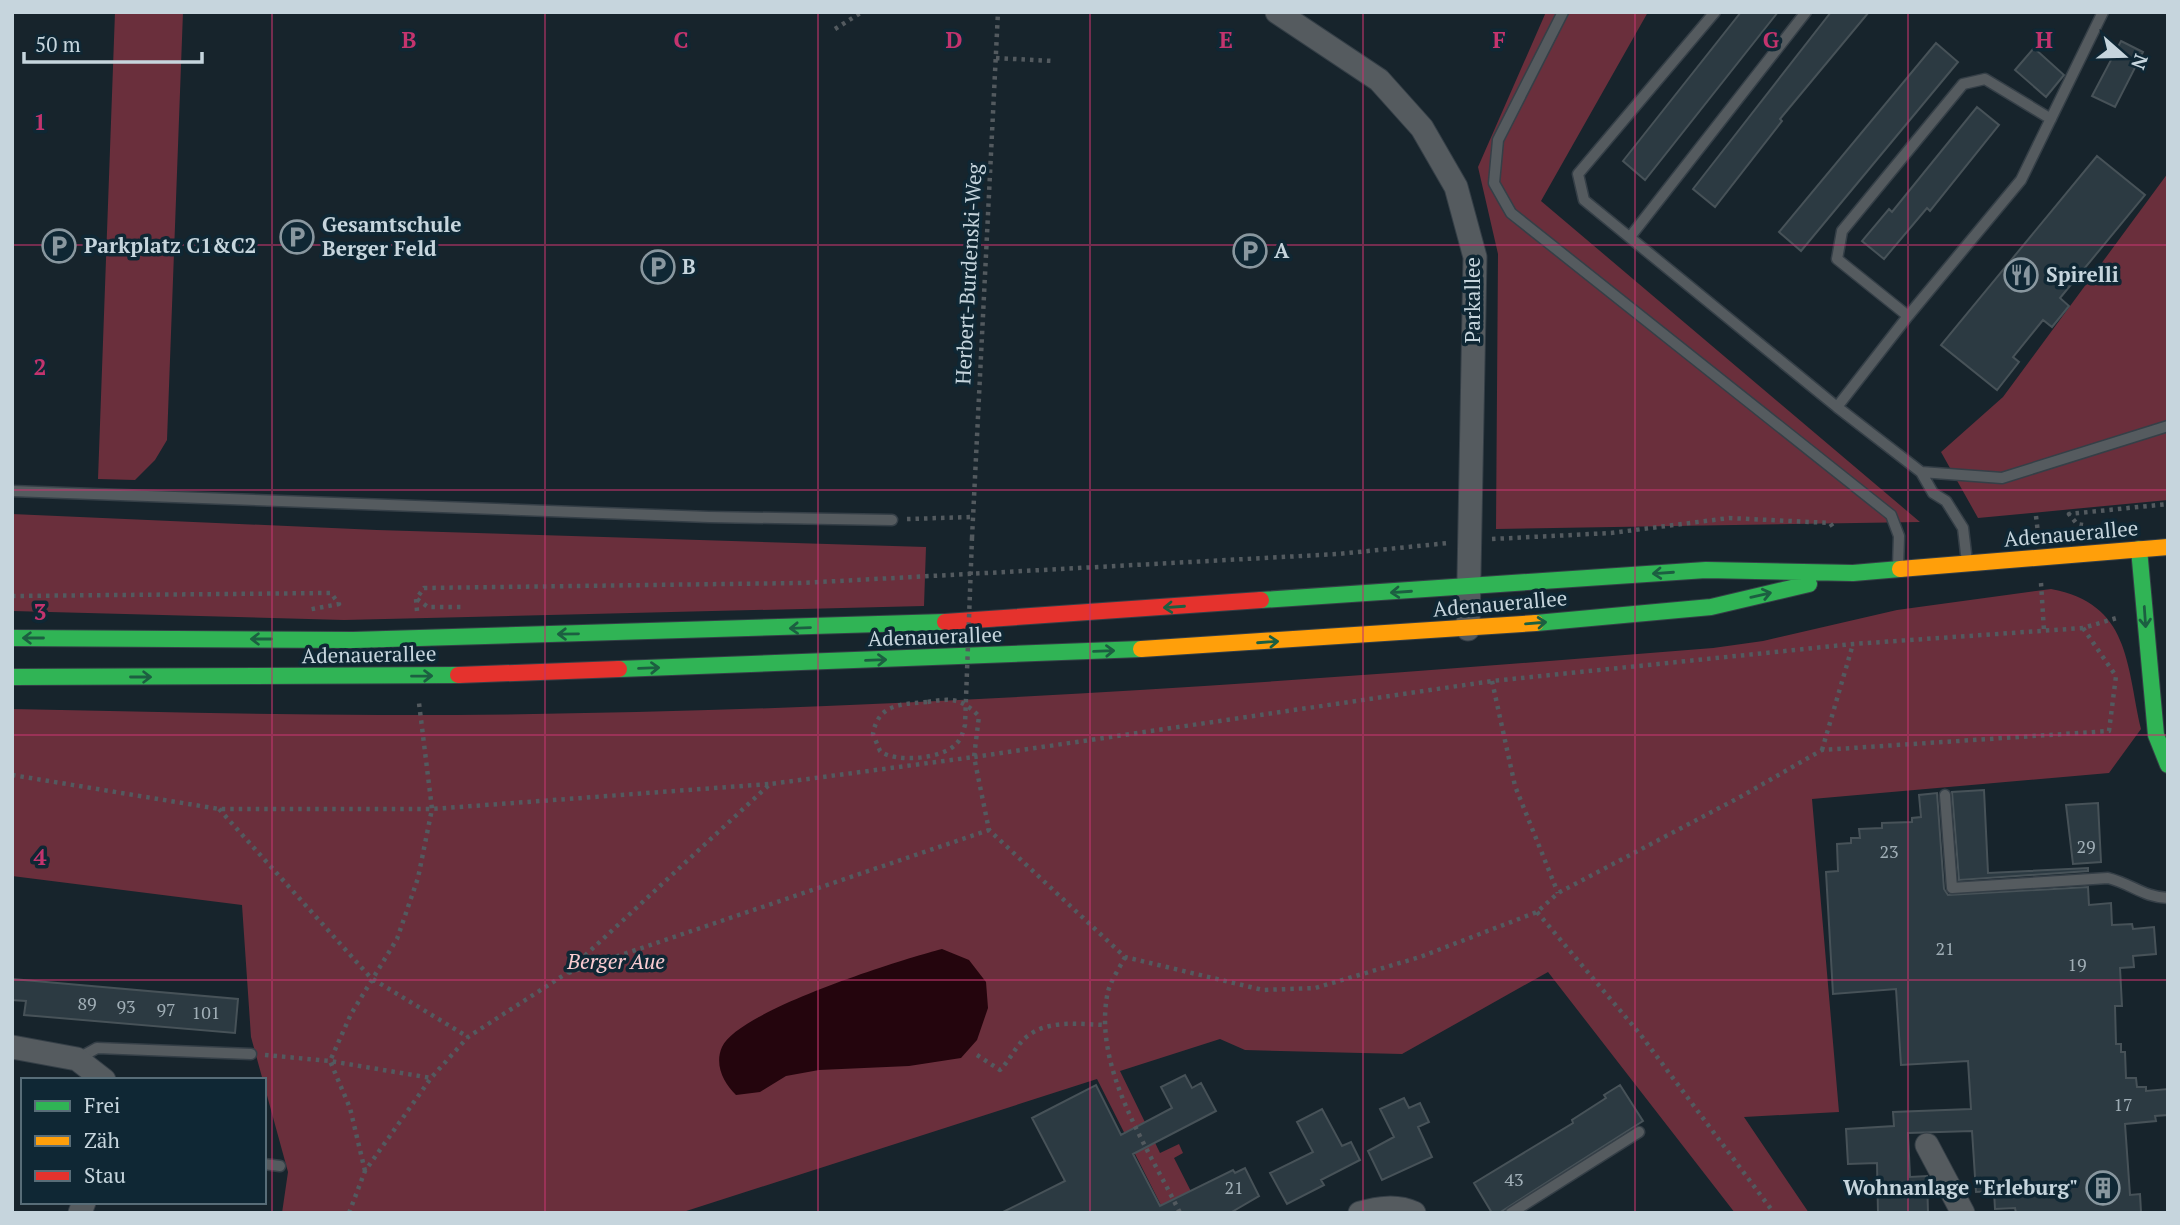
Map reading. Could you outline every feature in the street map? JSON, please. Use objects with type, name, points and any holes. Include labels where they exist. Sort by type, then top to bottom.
[{"type":"main road","name":"Adenauerallee","points":[[12,638],[418,638],[925,623],[1706,570],[1853,573],[2168,547]]},
{"type":"main road","points":[[2140,549],[2150,685],[2168,765]]},
{"type":"main road","name":"Adenauerallee","points":[[12,677],[419,676],[1186,647],[1468,629],[1711,607],[1853,573]]},
{"type":"street","name":"Parkallee","points":[[1277,12],[1379,80],[1422,128],[1456,187],[1475,257],[1468,629]]},
{"type":"street","points":[[12,1047],[77,1059],[101,1078]]},
{"type":"street","points":[[1927,1144],[1963,1213]]},
{"type":"street","points":[[1360,1213],[1376,1208],[1404,1208],[1415,1213]]},
{"type":"lane","points":[[1563,12],[1498,140],[1494,183],[1511,213],[1891,515],[1899,536],[1898,570]]},
{"type":"lane","points":[[1715,12],[1578,174],[1584,200],[1921,472],[1933,493],[1946,501],[1963,528],[1967,564]]},
{"type":"lane","points":[[1630,237],[1806,12]]},
{"type":"lane","points":[[1838,407],[1908,316],[2021,180],[2103,12]]},
{"type":"lane","points":[[1908,316],[1837,259],[1842,231],[1963,84],[1985,79],[2051,119]]},
{"type":"lane","points":[[1921,472],[2002,478],[2168,426]]},
{"type":"lane","points":[[12,491],[744,518],[892,520]]},
{"type":"lane","points":[[2150,685],[2168,684]]},
{"type":"lane","points":[[1945,795],[1952,888],[2108,878],[2129,883],[2150,898],[2168,898]]},
{"type":"lane","points":[[77,1059],[97,1048],[251,1054]]},
{"type":"lane","points":[[1511,1213],[1639,1132]]},
{"type":"lane","points":[[266,1164],[280,1166]]},
{"type":"path","points":[[835,29],[862,12]]},
{"type":"path","name":"Herbert-Burdenski-Weg","points":[[974,757],[979,716],[965,702],[952,698],[886,708],[879,715],[873,734],[880,751],[904,759],[942,752],[955,746],[965,725],[972,538],[998,12]]},
{"type":"path","points":[[996,58],[1053,61]]},
{"type":"path","points":[[2069,514],[2168,504]]},
{"type":"path","points":[[2036,516],[2038,534]]},
{"type":"path","points":[[892,520],[973,517]]},
{"type":"path","points":[[418,638],[416,599],[424,587],[801,583],[1338,554],[1469,540],[1611,533],[1729,518],[1830,523],[1835,530]]},
{"type":"path","points":[[2041,581],[2044,631]]},
{"type":"path","points":[[965,593],[979,592]]},
{"type":"path","points":[[12,596],[270,596],[331,593],[339,604]]},
{"type":"path","points":[[416,599],[428,607],[469,607]]},
{"type":"path","points":[[12,775],[219,809],[432,809],[770,784],[1492,681],[1853,644],[2083,628],[2116,677],[2109,731],[1822,750],[1742,796],[1558,893],[1537,912],[1420,957],[1315,988],[1263,990],[1125,957],[989,831],[974,757]]},
{"type":"path","points":[[1822,750],[1853,644]]},
{"type":"path","points":[[365,1171],[350,1108],[330,1061],[371,978],[397,939],[418,878],[432,809],[419,699],[419,676]]},
{"type":"path","points":[[1492,681],[1515,786],[1558,893]]},
{"type":"path","points":[[349,1213],[365,1171],[431,1078],[468,1038],[564,975],[770,784]]},
{"type":"path","points":[[219,809],[371,978],[468,1038]]},
{"type":"path","points":[[564,975],[989,831]]},
{"type":"path","points":[[1537,912],[1640,1034],[1774,1213]]},
{"type":"path","points":[[1125,957],[1107,994],[1104,1041],[1112,1077],[1180,1213]]},
{"type":"path","points":[[977,1055],[1000,1070],[1023,1040],[1041,1028],[1066,1023],[1105,1025]]},
{"type":"path","points":[[251,1054],[330,1061],[431,1078]]},
{"type":"green space","points":[[115,12],[183,12],[167,440],[155,460],[135,480],[98,479]]},
{"type":"green space","points":[[1546,12],[1648,12],[1541,201],[1920,522],[1496,529],[1498,254],[1478,167]]},
{"type":"green space","points":[[2168,173],[2168,500],[1978,518],[1941,452],[2003,397]]},
{"type":"green space","points":[[12,514],[377,530],[926,547],[924,606],[344,620],[12,611]]},
{"type":"green space","name":"Berger Aue","points":[[2051,589],[2077,597],[2096,608],[2110,622],[2120,640],[2127,660],[2141,729],[2109,773],[1812,799],[1839,1112],[1744,1117],[1809,1213],[1735,1213],[1548,972],[1402,1054],[1245,1050],[1220,1039],[1120,1071],[1160,1153],[1179,1144],[1183,1153],[1174,1158],[1202,1213],[1165,1213],[1097,1079],[680,1213],[282,1213],[288,1172],[266,1092],[266,1078],[262,1078],[251,1037],[242,905],[12,876],[12,709],[334,715],[547,714],[881,704],[1380,674],[1713,648],[1763,641],[1897,610]]},
{"type":"shaded area","points":[[942,949],[969,960],[986,982],[988,1008],[977,1040],[961,1058],[909,1066],[819,1070],[786,1076],[760,1092],[736,1095],[728,1085],[720,1067],[722,1047],[735,1033],[758,1018],[823,988]]},
{"type":"building","points":[[1741,12],[1778,12],[1645,180],[1623,161]]},
{"type":"building","points":[[1831,12],[1869,12],[1780,119],[1782,121],[1715,207],[1693,189]]},
{"type":"building","points":[[2121,41],[2143,52],[2115,107],[2092,96]]},
{"type":"building","points":[[1936,43],[1958,62],[1801,251],[1779,232]]},
{"type":"building","points":[[2034,48],[2064,75],[2046,97],[2015,70]]},
{"type":"building","points":[[1977,107],[1999,125],[1930,211],[1927,208],[1884,259],[1862,241],[1889,209],[1892,212]]},
{"type":"building","points":[[2097,156],[2145,195],[2060,298],[2069,306],[2052,327],[2043,320],[2013,357],[2019,362],[1997,390],[1941,345]]},
{"type":"building","points":[[1984,790],[1988,873],[2088,868],[2088,871],[1959,880],[1952,792]]},
{"type":"building","points":[[1937,793],[1944,889],[1948,895],[2088,887],[2089,905],[2111,903],[2112,925],[2132,924],[2133,929],[2154,927],[2156,954],[2133,956],[2134,967],[2120,968],[2122,1006],[2115,1006],[2116,1044],[2121,1044],[2121,1052],[2125,1052],[2126,1078],[2136,1078],[2137,1087],[2146,1087],[2146,1091],[2168,1089],[2168,1115],[2155,1116],[2156,1121],[2125,1124],[2130,1195],[2140,1194],[2141,1212],[2016,1213],[2015,1208],[1995,1209],[1994,1191],[1976,1192],[1972,1131],[1908,1133],[1910,1177],[1927,1176],[1928,1213],[1878,1213],[1877,1163],[1848,1164],[1846,1129],[1894,1126],[1893,1112],[1971,1109],[1968,1061],[1901,1065],[1896,989],[1833,994],[1826,872],[1838,871],[1837,844],[1851,843],[1851,838],[1860,838],[1859,829],[1882,828],[1882,823],[1912,822],[1912,818],[1921,817],[1919,795]]},
{"type":"building","points":[[2098,803],[2101,862],[2073,864],[2066,805]]},
{"type":"building","points":[[12,979],[238,999],[235,1033],[24,1015],[26,1001],[12,1000]]},
{"type":"building","points":[[1185,1075],[1192,1088],[1201,1083],[1216,1111],[1133,1154],[1160,1206],[1233,1170],[1235,1173],[1245,1168],[1259,1196],[1230,1213],[1001,1213],[1065,1181],[1032,1118],[1096,1085],[1121,1135],[1172,1108],[1161,1087]]},
{"type":"building","points":[[1620,1085],[1643,1121],[1499,1213],[1492,1213],[1474,1183],[1573,1123],[1572,1120],[1606,1098],[1604,1095]]},
{"type":"building","points":[[1404,1098],[1409,1108],[1420,1103],[1429,1122],[1418,1127],[1432,1157],[1382,1180],[1368,1151],[1394,1137],[1380,1109]]},
{"type":"building","points":[[1322,1109],[1342,1146],[1351,1142],[1360,1160],[1321,1180],[1324,1185],[1287,1204],[1270,1173],[1313,1152],[1297,1122]]},
{"type":"traffic: fast","points":[[2139,549],[2156,735],[2168,765]]},
{"type":"traffic: fast","points":[[1261,600],[1706,570],[1853,573],[1900,569]]},
{"type":"traffic: fast","points":[[1536,623],[1711,607],[1809,584]]},
{"type":"traffic: fast","points":[[12,638],[353,640],[945,622]]},
{"type":"traffic: fast","points":[[619,669],[1141,649]]},
{"type":"traffic: fast","points":[[12,677],[458,675]]},
{"type":"traffic: slow","points":[[1900,569],[2168,547]]},
{"type":"traffic: slow","points":[[1141,649],[1536,623]]},
{"type":"traffic: jam","points":[[945,622],[1261,600]]},
{"type":"traffic: jam","points":[[458,675],[619,669]]},
{"type":"place","name":"Gesamtschule Berger Feld","points":[[297,237]]},
{"type":"place","name":"Parkplatz C1&C2","points":[[59,246]]},
{"type":"place","name":"A","points":[[1250,251]]},
{"type":"place","name":"B","points":[[658,267]]},
{"type":"place","name":"Spirelli","points":[[2021,275]]},
{"type":"place","name":"Wohnanlage \"Erleburg\"","points":[[2103,1188]]}]
